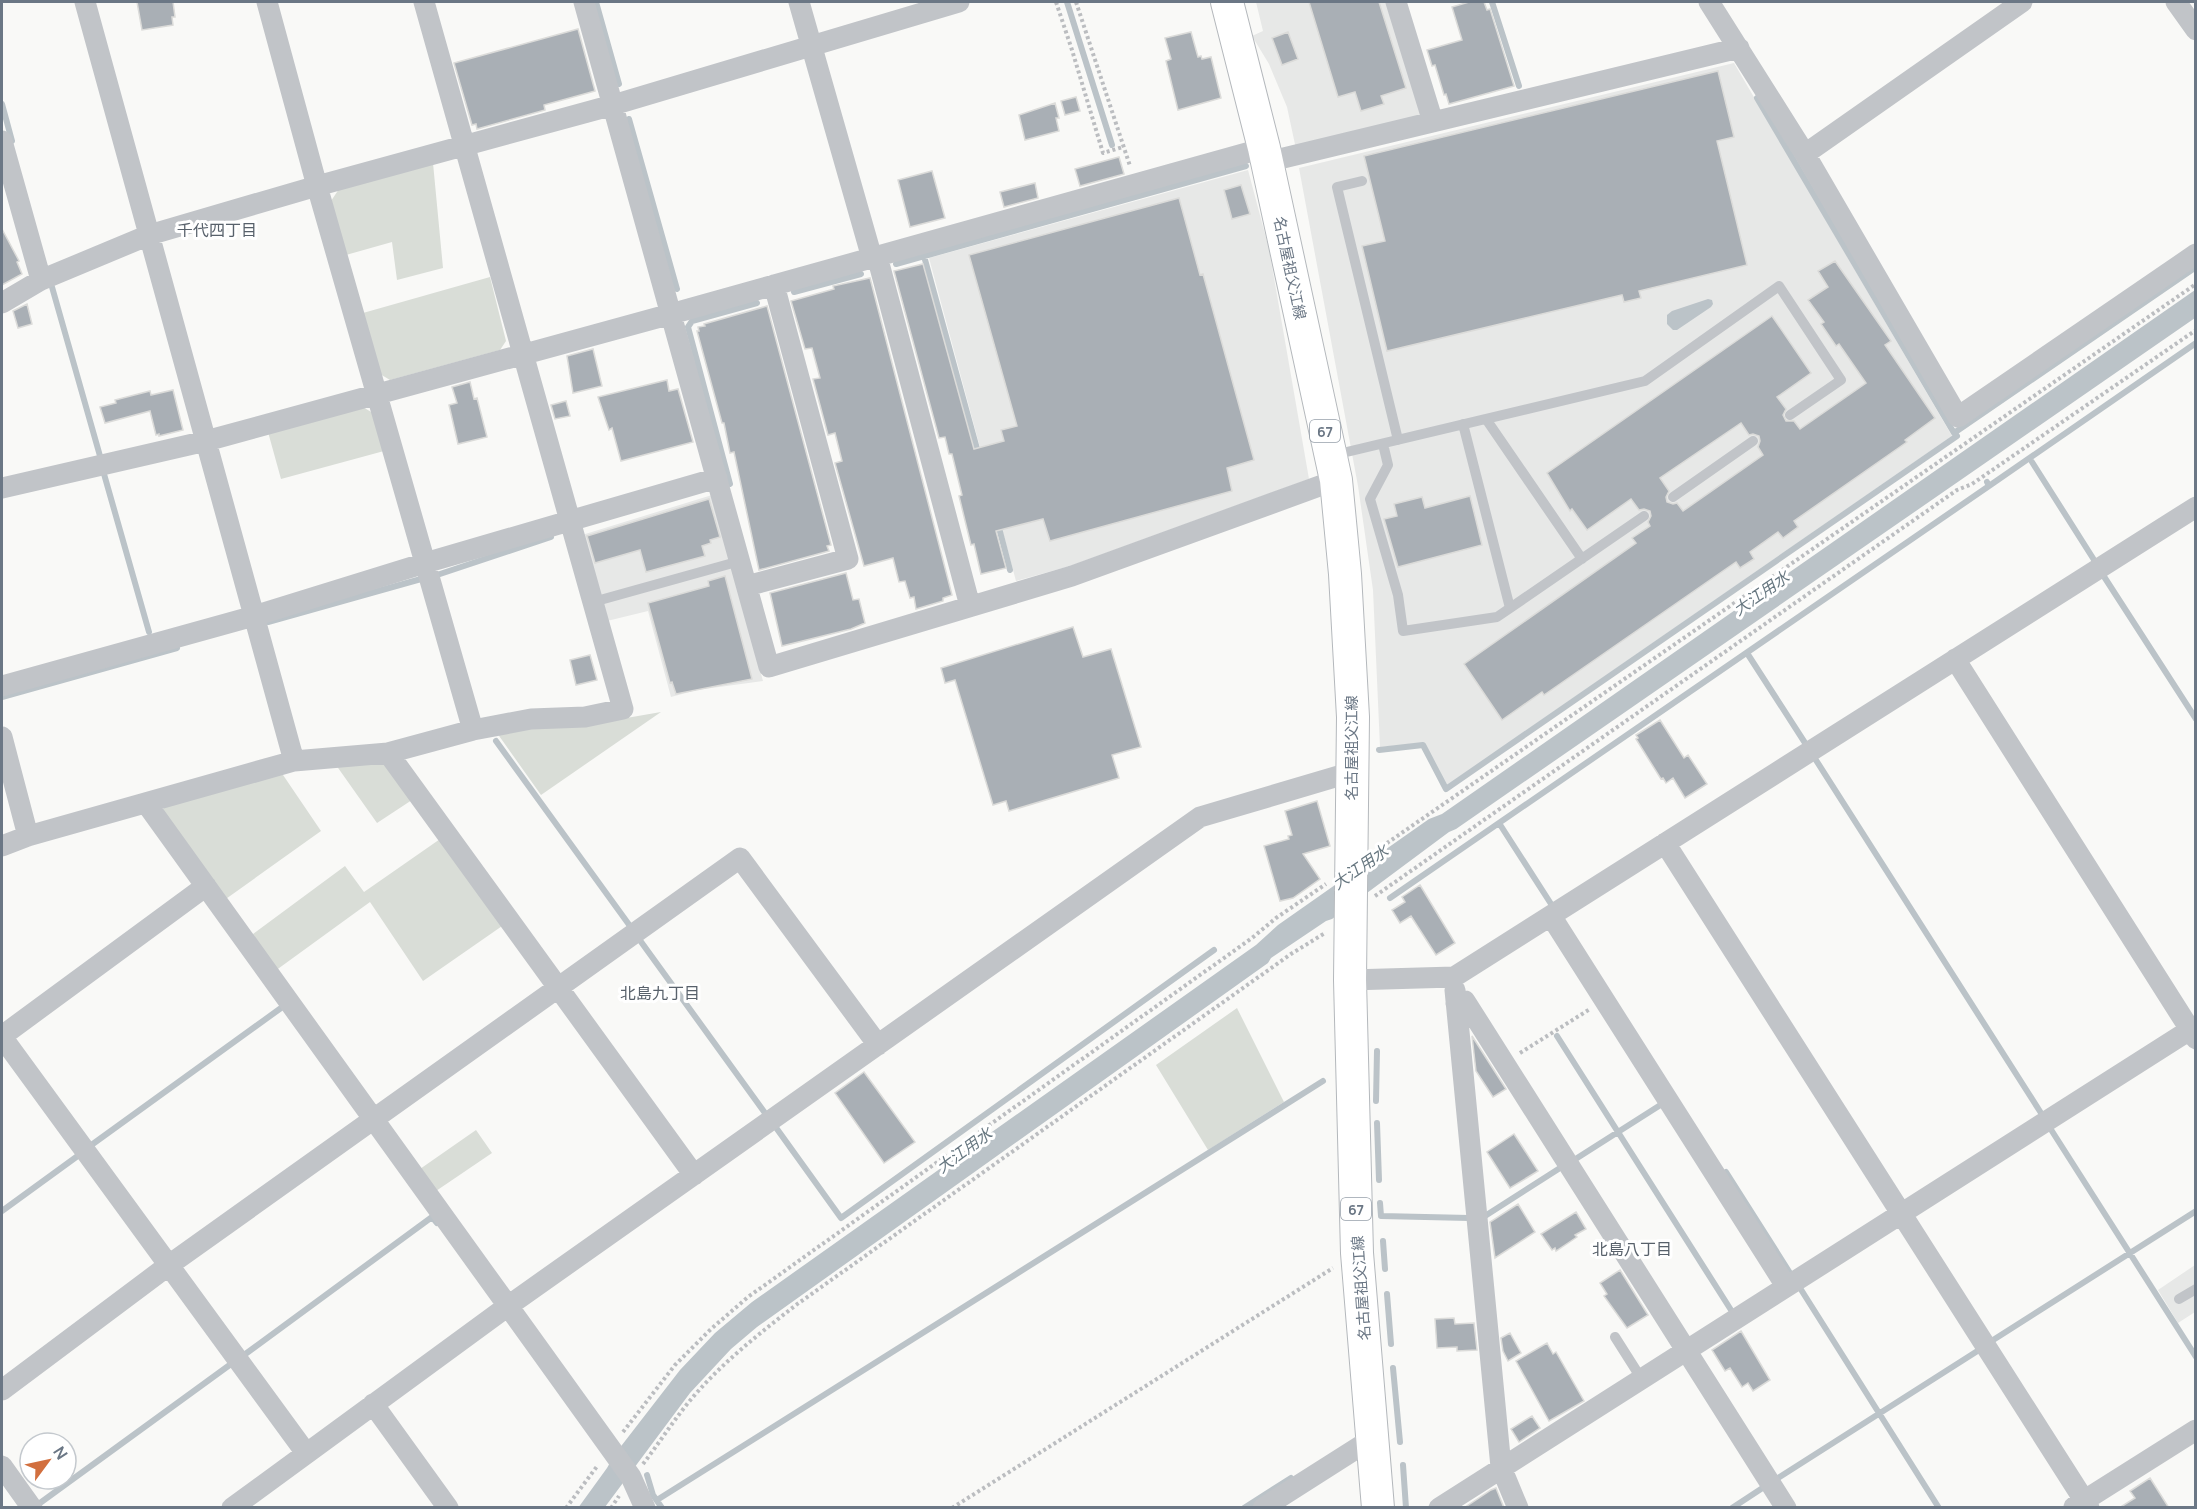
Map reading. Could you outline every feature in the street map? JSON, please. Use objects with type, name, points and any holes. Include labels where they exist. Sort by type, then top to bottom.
[{"type":"main road","name":"名古屋祖父江線","points":[[1227,2],[1266,155],[1333,468],[1347,609],[1353,717],[1350,980],[1357,1253],[1378,1508]]},
{"type":"street","points":[[85,2],[294,761]]},
{"type":"street","points":[[267,2],[472,730]]},
{"type":"street","points":[[2,846],[28,836],[294,761],[388,753],[472,730],[531,719],[585,717],[622,709],[424,2]]},
{"type":"street","points":[[584,2],[769,667],[1072,576],[1333,468]]},
{"type":"street","points":[[798,2],[875,257],[970,606]]},
{"type":"street","points":[[2,303],[41,280],[149,235],[317,186],[613,105],[959,2]]},
{"type":"street","points":[[1396,2],[1433,122]]},
{"type":"street","points":[[1709,2],[1805,154],[1958,417],[2196,254]]},
{"type":"street","points":[[1805,154],[2022,2]]},
{"type":"street","points":[[2176,2],[2196,30]]},
{"type":"street","points":[[2,488],[206,441],[1135,184],[1433,122],[1739,48]]},
{"type":"street","points":[[2,141],[41,280]]},
{"type":"street","points":[[747,586],[848,559],[774,285]]},
{"type":"street","points":[[2,686],[254,616],[425,563],[717,478]]},
{"type":"street","points":[[1350,980],[1454,977],[2196,507]]},
{"type":"street","points":[[1439,1508],[1901,1213],[2194,1032],[1955,659]]},
{"type":"street","points":[[2,737],[28,836]]},
{"type":"street","points":[[388,753],[694,1174]]},
{"type":"street","points":[[238,1506],[306,1453],[508,1306],[1200,817],[1352,772]]},
{"type":"street","points":[[146,803],[632,1478],[645,1508]]},
{"type":"street","points":[[1665,843],[1901,1213],[2082,1505],[2196,1430]]},
{"type":"street","points":[[2,1390],[169,1265],[740,858],[878,1045]]},
{"type":"street","points":[[206,886],[2,1036],[306,1453]]},
{"type":"street","points":[[1551,916],[1786,1286]]},
{"type":"street","points":[[1454,977],[1501,1467],[1518,1508]]},
{"type":"street","points":[[1456,1003],[1465,1001],[1786,1508]]},
{"type":"street","points":[[373,1404],[448,1508]]},
{"type":"street","points":[[1263,1508],[1373,1438]]},
{"type":"street","points":[[2,1466],[32,1508]]},
{"type":"lane","points":[[1362,182],[1337,188],[1398,440]]},
{"type":"lane","points":[[1333,468],[1383,444],[1645,381],[1779,286],[1841,380],[1790,415]]},
{"type":"lane","points":[[1486,419],[1582,559]]},
{"type":"lane","points":[[1463,424],[1510,608]]},
{"type":"lane","points":[[1672,497],[1753,441]]},
{"type":"lane","points":[[1383,444],[1388,465],[1370,498],[1398,595],[1403,631],[1497,618],[1644,516]]},
{"type":"lane","points":[[592,602],[740,561]]},
{"type":"lane","points":[[2179,1299],[2196,1289]]},
{"type":"lane","points":[[1615,1337],[1641,1378]]},
{"type":"path","points":[[1056,2],[1103,153],[1123,147]]},
{"type":"path","points":[[1076,2],[1135,184]]},
{"type":"path","points":[[611,1508],[694,1396],[736,1353],[816,1291],[1291,954],[1938,503],[1957,490],[1972,484],[2196,330]]},
{"type":"path","points":[[1504,1063],[1604,999]]},
{"type":"path","points":[[952,1508],[1357,1253]]},
{"type":"shaded area","points":[[1256,2],[1387,2],[1422,113],[1415,121],[1296,149],[1287,107],[1269,64],[1252,36],[1263,31]]},
{"type":"shaded area","points":[[1734,63],[1952,436],[1446,786],[1424,743],[1380,747],[1373,590],[1358,486],[1299,168]]},
{"type":"shaded area","points":[[433,163],[443,268],[397,280],[392,242],[346,255],[331,201],[339,189]]},
{"type":"shaded area","points":[[1248,170],[1269,249],[1309,479],[1070,566],[1016,581],[929,258]]},
{"type":"shaded area","points":[[490,277],[506,341],[500,350],[390,380],[380,374],[363,313]]},
{"type":"shaded area","points":[[361,406],[373,413],[384,451],[281,479],[268,432]]},
{"type":"shaded area","points":[[712,495],[763,681],[697,690],[671,697],[648,611],[607,621],[582,535]]},
{"type":"shaded area","points":[[661,712],[541,795],[497,733],[532,728],[586,725]]},
{"type":"shaded area","points":[[381,760],[415,798],[377,823],[336,765]]},
{"type":"shaded area","points":[[281,772],[321,831],[223,901],[161,815],[165,805]]},
{"type":"shaded area","points":[[443,837],[505,924],[423,981],[370,902],[275,971],[249,937],[345,866],[364,892]]},
{"type":"shaded area","points":[[1237,1008],[1284,1102],[1208,1150],[1156,1065]]},
{"type":"shaded area","points":[[476,1130],[492,1153],[436,1191],[420,1169]]},
{"type":"shaded area","points":[[2195,1265],[2195,1312],[2178,1323],[2158,1290]]},
{"type":"water","name":"大江用水","points":[[2195,290],[2195,318],[1449,832],[1332,919],[1271,958],[1268,963],[757,1327],[731,1349],[690,1393],[605,1507],[578,1508],[615,1454],[680,1370],[715,1333],[752,1302],[1256,945],[1278,925],[1429,819],[1442,814]]},
{"type":"water","points":[[1708,299],[1712,300],[1711,307],[1677,330],[1673,330],[1667,324],[1667,315],[1672,311]]},
{"type":"building","points":[[137,2],[173,2],[175,17],[172,17],[173,25],[142,30]]},
{"type":"building","points":[[1309,2],[1379,2],[1406,88],[1381,96],[1384,104],[1361,111],[1355,92],[1338,97]]},
{"type":"building","points":[[1469,2],[1484,2],[1487,10],[1490,9],[1514,86],[1449,104],[1427,50],[1462,40],[1452,7]]},
{"type":"building","points":[[578,29],[595,91],[544,105],[545,110],[477,129],[476,124],[472,125],[454,63]]},
{"type":"building","points":[[1191,32],[1198,57],[1201,56],[1202,59],[1211,57],[1221,98],[1178,110],[1166,61],[1171,59],[1165,38]]},
{"type":"building","points":[[1288,32],[1298,59],[1282,65],[1272,38]]},
{"type":"building","points":[[1718,71],[1734,137],[1717,141],[1747,265],[1639,291],[1641,298],[1624,302],[1622,295],[1387,351],[1362,246],[1385,241],[1364,156]]},
{"type":"building","points":[[1076,97],[1080,111],[1065,115],[1061,101]]},
{"type":"building","points":[[1055,103],[1059,118],[1056,118],[1059,131],[1025,140],[1019,115]]},
{"type":"building","points":[[1119,157],[1124,174],[1080,186],[1075,169]]},
{"type":"building","points":[[932,171],[945,218],[910,227],[898,180]]},
{"type":"building","points":[[1035,183],[1038,198],[1004,207],[1000,192]]},
{"type":"building","points":[[1241,185],[1250,214],[1232,219],[1224,190]]},
{"type":"building","points":[[1179,198],[1200,275],[1203,274],[1254,460],[1227,468],[1232,491],[1050,541],[1043,519],[996,531],[1006,568],[981,574],[959,496],[962,495],[952,454],[949,454],[945,437],[939,438],[894,271],[923,264],[974,449],[1004,441],[1001,430],[1017,426],[969,255]]},
{"type":"building","points":[[2,229],[19,261],[17,262],[22,274],[2,285]]},
{"type":"building","points":[[1835,261],[1891,341],[1885,345],[1935,418],[1905,440],[1907,442],[1794,521],[1798,527],[1783,538],[1778,532],[1750,552],[1754,559],[1740,568],[1736,562],[1544,695],[1542,692],[1502,720],[1464,664],[1636,543],[1632,538],[1650,526],[1648,522],[1651,516],[1650,511],[1639,510],[1631,499],[1587,530],[1572,509],[1570,511],[1547,473],[1772,316],[1811,373],[1777,397],[1786,409],[1783,415],[1786,421],[1794,421],[1800,429],[1866,383],[1839,344],[1836,346],[1821,324],[1824,322],[1808,300],[1828,287],[1818,271]],"holes":[[[1741,423],[1749,435],[1759,436],[1758,447],[1763,455],[1683,511],[1677,503],[1667,502],[1666,497],[1669,491],[1660,478]]]},
{"type":"building","points":[[870,278],[952,595],[943,598],[943,601],[916,609],[914,597],[910,598],[905,581],[899,582],[893,558],[864,566],[835,463],[842,461],[835,433],[828,435],[813,379],[820,378],[812,348],[805,349],[791,301],[834,289],[833,286]]},
{"type":"building","points":[[27,304],[32,324],[18,328],[13,311]]},
{"type":"building","points":[[767,306],[831,545],[827,546],[829,551],[759,570],[734,452],[730,453],[724,423],[722,423],[697,331],[699,331],[698,327],[705,326],[704,324]]},
{"type":"building","points":[[593,349],[602,386],[573,393],[567,356]]},
{"type":"building","points":[[667,380],[669,391],[678,389],[693,442],[621,461],[612,428],[609,430],[598,397]]},
{"type":"building","points":[[470,382],[474,399],[477,398],[487,437],[458,444],[449,405],[457,403],[452,387]]},
{"type":"building","points":[[173,390],[183,430],[156,435],[150,411],[105,423],[100,407],[116,403],[115,400],[150,391],[151,395]]},
{"type":"building","points":[[566,401],[570,416],[555,419],[551,405]]},
{"type":"building","points":[[1470,496],[1482,545],[1398,567],[1384,519],[1397,516],[1394,504],[1422,497],[1425,508]]},
{"type":"building","points":[[709,499],[720,537],[702,546],[705,556],[646,572],[640,550],[595,563],[587,536]]},
{"type":"building","points":[[846,573],[853,600],[859,599],[865,623],[851,629],[782,646],[770,593]]},
{"type":"building","points":[[725,576],[752,679],[676,694],[672,682],[670,683],[648,603],[709,586],[708,581]]},
{"type":"building","points":[[1073,627],[1083,657],[1111,649],[1141,747],[1112,755],[1119,778],[1009,811],[1006,801],[993,805],[955,680],[945,683],[941,668]]},
{"type":"building","points":[[590,655],[597,680],[576,685],[570,660]]},
{"type":"building","points":[[1660,720],[1684,758],[1688,755],[1707,784],[1685,798],[1673,778],[1666,783],[1663,778],[1661,779],[1636,739],[1638,738],[1636,735]]},
{"type":"building","points":[[1317,801],[1330,846],[1303,854],[1320,879],[1293,898],[1280,901],[1264,846],[1289,839],[1288,836],[1292,835],[1285,811]]},
{"type":"building","points":[[1420,885],[1455,943],[1436,955],[1411,916],[1400,923],[1392,910],[1405,902],[1402,897]]},
{"type":"building","points":[[1472,1036],[1506,1089],[1493,1097],[1476,1071]]},
{"type":"building","points":[[864,1072],[915,1142],[884,1163],[835,1093]]},
{"type":"building","points":[[1514,1134],[1538,1171],[1510,1188],[1487,1152]]},
{"type":"building","points":[[1518,1204],[1535,1232],[1495,1258],[1490,1222]]},
{"type":"building","points":[[1576,1212],[1586,1229],[1556,1251],[1555,1248],[1552,1250],[1541,1234]]},
{"type":"building","points":[[1620,1270],[1648,1315],[1627,1328],[1604,1296],[1607,1294],[1600,1283]]},
{"type":"building","points":[[1454,1318],[1455,1324],[1474,1323],[1477,1350],[1457,1351],[1457,1347],[1437,1348],[1435,1319]]},
{"type":"building","points":[[1741,1331],[1770,1380],[1753,1391],[1748,1383],[1742,1387],[1730,1368],[1725,1371],[1712,1350]]},
{"type":"building","points":[[1510,1333],[1521,1353],[1508,1361],[1503,1351],[1501,1338]]},
{"type":"building","points":[[1547,1343],[1553,1354],[1556,1352],[1584,1401],[1549,1421],[1516,1361]]},
{"type":"building","points":[[1532,1416],[1540,1428],[1519,1442],[1511,1429]]},
{"type":"building","points":[[2150,1478],[2169,1508],[2119,1508],[2135,1498],[2130,1491]]},
{"type":"building","points":[[1496,1488],[1504,1508],[1464,1508],[1491,1490]]},
{"type":"waterway","points":[[596,2],[619,84]]},
{"type":"waterway","points":[[1067,2],[1112,145]]},
{"type":"waterway","points":[[1492,2],[1519,86]]},
{"type":"waterway","points":[[1757,98],[1954,433]]},
{"type":"waterway","points":[[2,104],[12,141]]},
{"type":"waterway","points":[[629,119],[677,289]]},
{"type":"waterway","points":[[896,264],[1246,166]]},
{"type":"waterway","points":[[924,256],[979,456]]},
{"type":"waterway","points":[[1957,436],[1954,433],[2196,267]]},
{"type":"waterway","points":[[794,292],[861,274]]},
{"type":"waterway","points":[[52,287],[100,456]]},
{"type":"waterway","points":[[730,484],[688,327],[692,321],[757,303]]},
{"type":"waterway","points":[[1989,486],[2196,343]]},
{"type":"waterway","name":"大江用水","points":[[1379,750],[1423,745],[1446,789],[1957,436]]},
{"type":"waterway","points":[[2032,462],[2096,563]]},
{"type":"waterway","points":[[104,474],[149,632]]},
{"type":"waterway","points":[[1390,898],[1989,486],[1987,482]]},
{"type":"waterway","points":[[998,524],[1010,570]]},
{"type":"waterway","points":[[437,575],[551,537]]},
{"type":"waterway","points":[[2103,575],[2196,719]]},
{"type":"waterway","points":[[268,622],[421,579]]},
{"type":"waterway","points":[[2,697],[177,648]]},
{"type":"waterway","points":[[1747,653],[1807,746]]},
{"type":"waterway","points":[[496,741],[630,926]]},
{"type":"waterway","points":[[1814,757],[2041,1113]]},
{"type":"waterway","points":[[1499,823],[1553,907]]},
{"type":"waterway","points":[[639,939],[765,1113]]},
{"type":"waterway","name":"大江用水","points":[[777,1129],[841,1218],[1214,950]]},
{"type":"waterway","points":[[90,1146],[281,1008]]},
{"type":"waterway","points":[[1557,1036],[1731,1310]]},
{"type":"waterway","points":[[1376,1101],[1377,1051]]},
{"type":"waterway","points":[[657,1500],[1323,1081]]},
{"type":"waterway","points":[[1574,1160],[1662,1104]]},
{"type":"waterway","points":[[1377,1123],[1379,1180]]},
{"type":"waterway","points":[[2050,1128],[2196,1357]]},
{"type":"waterway","points":[[2,1211],[79,1155]]},
{"type":"waterway","points":[[1485,1216],[1560,1168]]},
{"type":"waterway","points":[[1726,1172],[1790,1273]]},
{"type":"waterway","points":[[1380,1203],[1381,1216],[1469,1218]]},
{"type":"waterway","points":[[1990,1342],[2196,1211]]},
{"type":"waterway","points":[[244,1355],[432,1217],[437,1223]]},
{"type":"waterway","points":[[1383,1241],[1385,1269]]},
{"type":"waterway","points":[[1800,1288],[1939,1508]]},
{"type":"waterway","points":[[1387,1294],[1391,1344]]},
{"type":"waterway","points":[[1778,1478],[1979,1350]]},
{"type":"waterway","points":[[40,1503],[231,1364]]},
{"type":"waterway","points":[[1393,1368],[1400,1442]]},
{"type":"waterway","points":[[1403,1465],[1406,1508]]},
{"type":"waterway","points":[[647,1475],[653,1495],[662,1508]]},
{"type":"waterway","points":[[1244,1508],[1291,1478]]},
{"type":"waterway","points":[[1732,1508],[1764,1487]]},
{"type":"district","name":"千代四丁目","points":[[217,230]]},
{"type":"district","name":"北島九丁目","points":[[660,993]]},
{"type":"district","name":"北島八丁目","points":[[1632,1249]]}]
